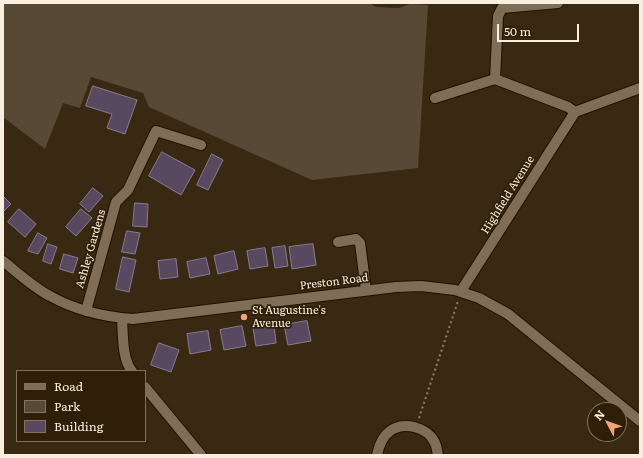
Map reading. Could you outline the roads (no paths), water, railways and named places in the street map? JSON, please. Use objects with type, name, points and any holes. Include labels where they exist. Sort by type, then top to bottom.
[{"type":"street","points":[[495,79],[499,12],[502,8],[558,3]]},
{"type":"street","points":[[435,98],[495,79],[568,107],[575,112],[640,88]]},
{"type":"street","name":"Highfield Avenue","points":[[461,291],[575,112]]},
{"type":"street","name":"Ashley Gardens","points":[[86,311],[116,202],[128,190],[156,131],[201,145]]},
{"type":"street","points":[[338,242],[356,239],[360,243],[366,290]]},
{"type":"street","name":"Preston Road","points":[[3,261],[50,296],[86,311],[133,319],[168,316],[366,290],[421,286],[461,291],[479,298],[508,314],[640,421]]},
{"type":"street","points":[[122,318],[128,367],[131,370]]},
{"type":"street","points":[[146,388],[201,455]]},
{"type":"street","points":[[377,455],[379,445],[383,439],[390,431],[398,427],[416,427],[429,434],[435,442],[438,455]]},
{"type":"place","name":"St Augustine's Avenue","points":[[244,317]]}]
